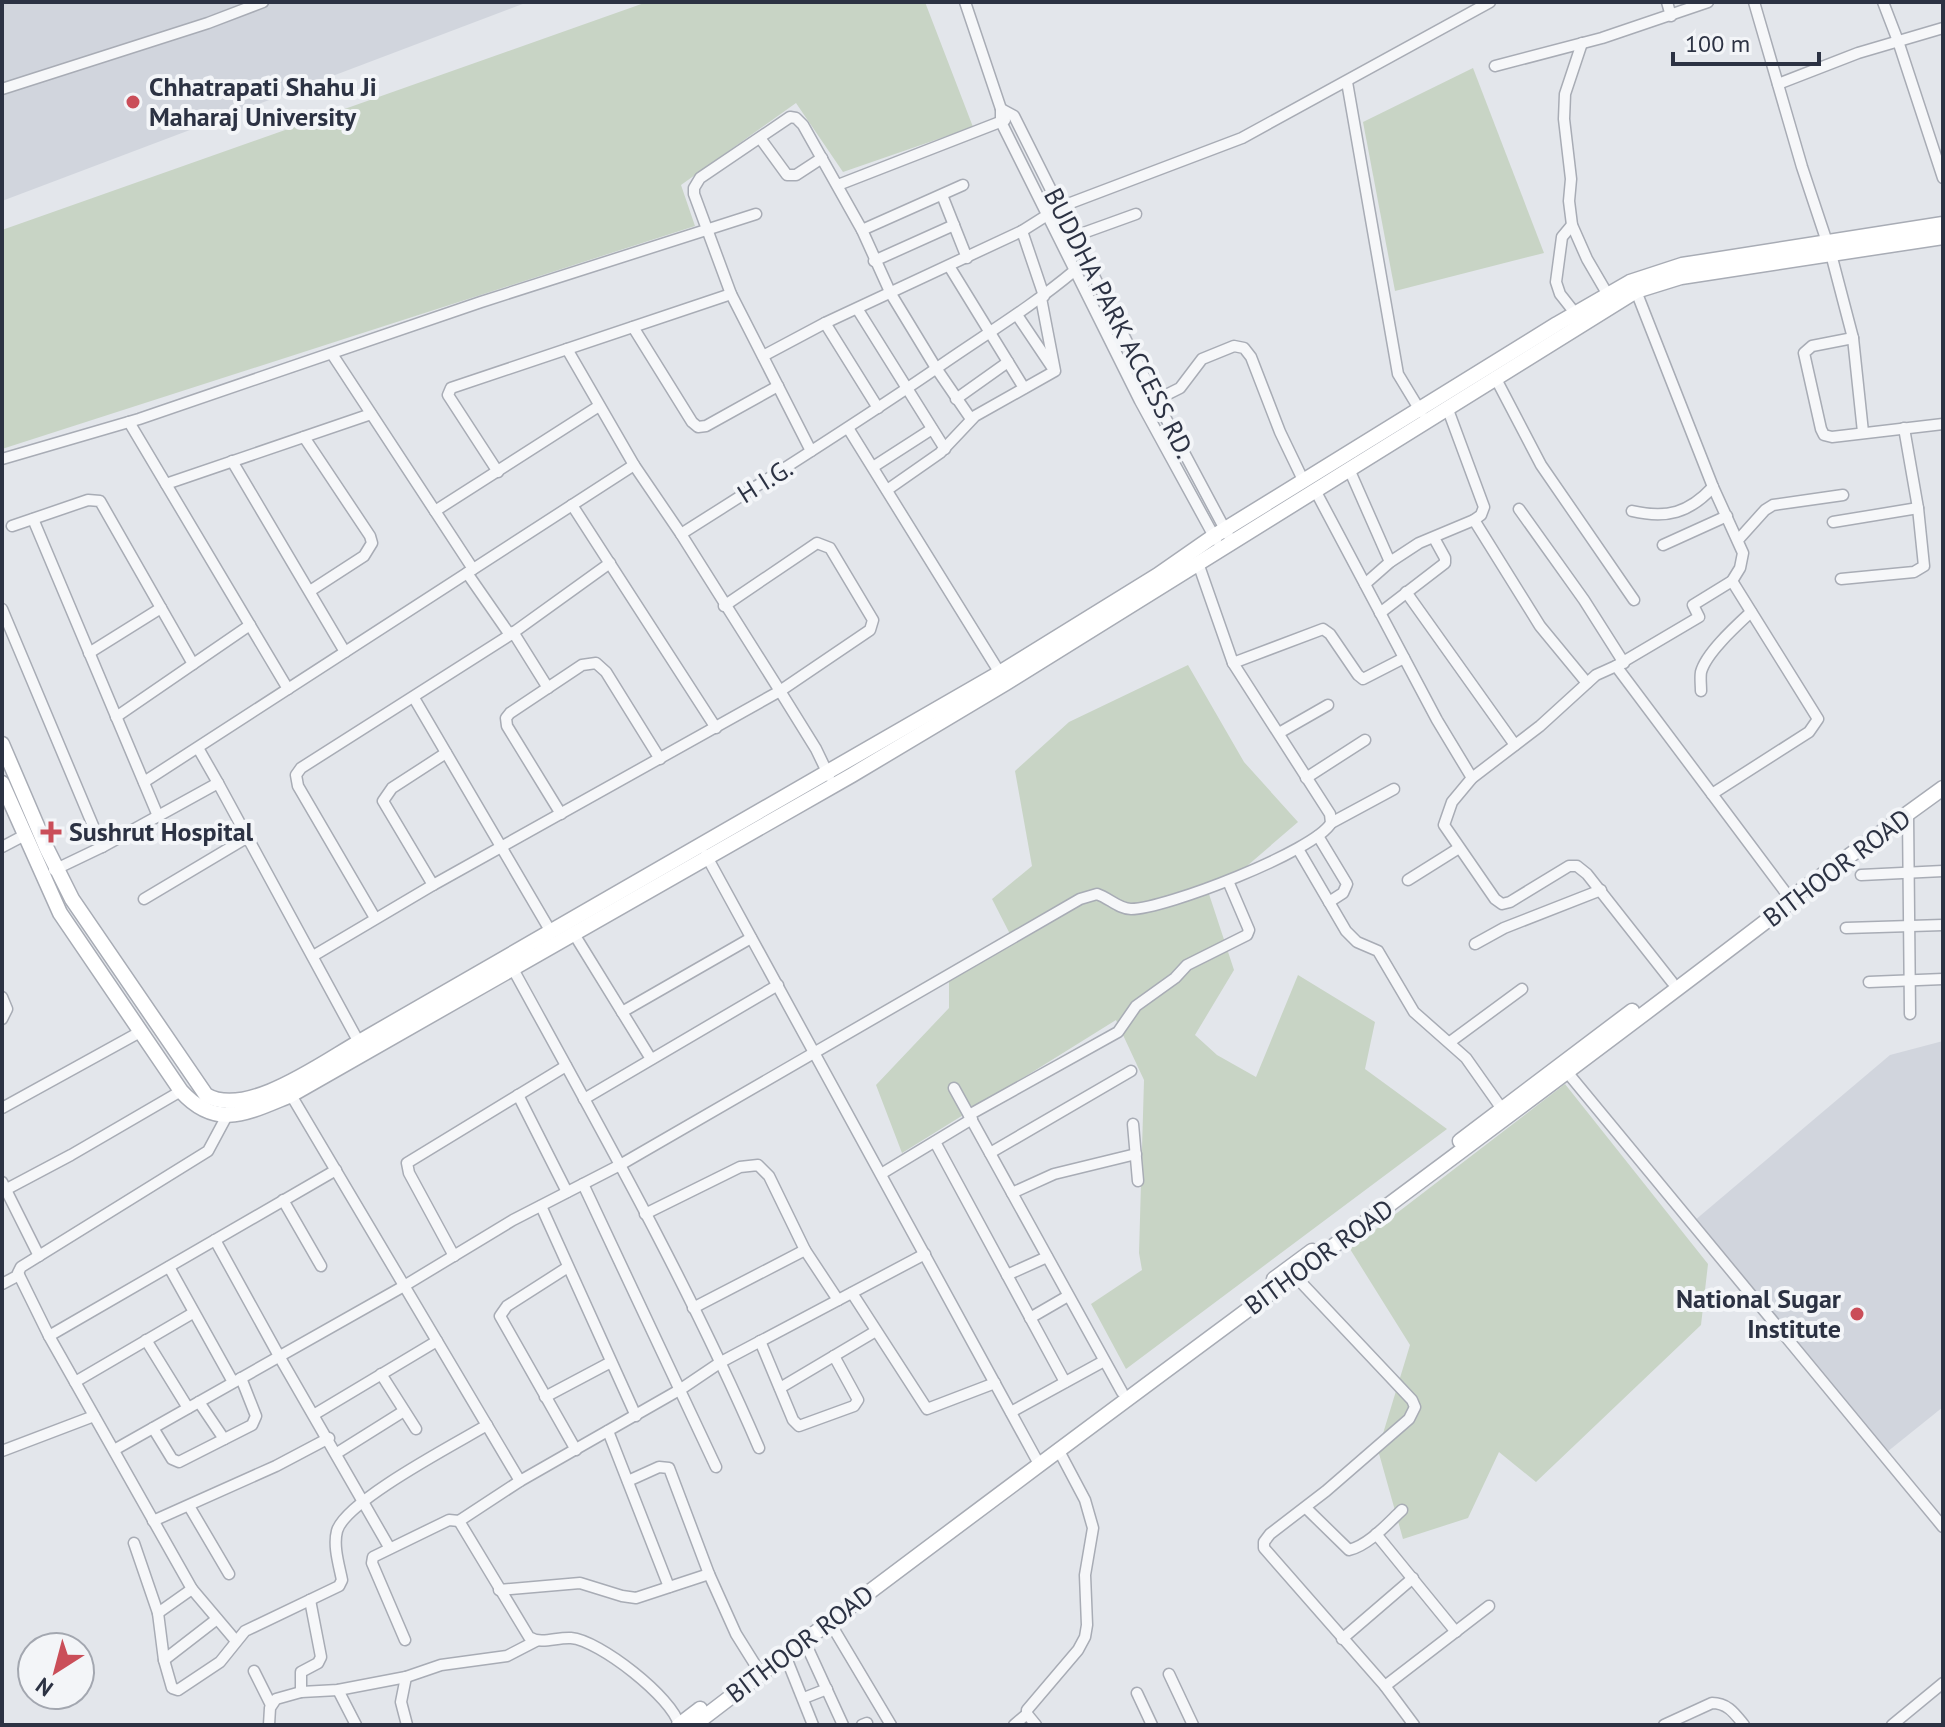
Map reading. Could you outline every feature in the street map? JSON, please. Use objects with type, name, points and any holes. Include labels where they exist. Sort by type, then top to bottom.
[{"type":"street","points":[[2,89],[208,23],[263,2]]},
{"type":"street","name":"BUDDHA PARK ACCESS RD.","points":[[965,2],[1001,109],[1001,122],[1140,401],[1222,539]]},
{"type":"street","points":[[763,356],[825,323],[1022,231],[1060,207],[1222,147],[1286,116],[1490,2]]},
{"type":"street","points":[[1667,2],[1671,16]]},
{"type":"street","points":[[1495,66],[1582,43],[1708,2]]},
{"type":"street","points":[[1754,2],[1853,338],[1863,432]]},
{"type":"street","points":[[1883,2],[1943,178]]},
{"type":"street","points":[[1778,84],[1943,28]]},
{"type":"street","points":[[1582,43],[1568,82],[1564,105],[1571,171],[1569,201],[1572,225],[1608,295]]},
{"type":"street","points":[[1347,82],[1398,374],[1423,415]]},
{"type":"street","points":[[1001,109],[1014,116]]},
{"type":"street","points":[[838,185],[1014,116]]},
{"type":"street","name":"BUDDHA PARK ACCESS RD.","points":[[1014,116],[1222,539]]},
{"type":"street","points":[[811,451],[731,294],[694,194],[696,183],[786,118],[793,117],[803,125],[862,230],[891,294],[971,419]]},
{"type":"street","points":[[760,138],[787,175],[796,175],[822,158]]},
{"type":"street","points":[[862,230],[963,185]]},
{"type":"street","points":[[942,195],[967,258]]},
{"type":"street","points":[[2,459],[129,422],[481,302],[756,214]]},
{"type":"street","points":[[1075,236],[1136,214]]},
{"type":"street","points":[[1310,486],[1349,469],[1423,415],[1447,407],[1636,291],[1681,277],[1943,224]]},
{"type":"street","points":[[874,261],[954,225]]},
{"type":"street","points":[[1572,225],[1562,237],[1556,282],[1560,294],[1575,313]]},
{"type":"street","points":[[1022,231],[1043,297],[1055,371]]},
{"type":"street","points":[[1003,678],[1158,575],[1310,486],[1575,313],[1630,282],[1682,265],[1943,237]]},
{"type":"street","points":[[949,266],[1024,388]]},
{"type":"street","name":"H I.G.","points":[[681,534],[907,389],[1043,297],[1074,271]]},
{"type":"street","points":[[1636,291],[1713,487],[1738,540],[1743,559],[1732,581],[1693,605],[1699,617],[1620,664],[1601,671],[1472,778],[1456,795],[1444,819],[1447,831],[1495,899],[1502,904],[1562,869],[1573,865],[1581,869],[1601,890],[1672,982]]},
{"type":"street","points":[[498,472],[448,395],[456,384],[731,294]]},
{"type":"street","points":[[858,310],[945,449]]},
{"type":"street","points":[[1017,315],[1055,371]]},
{"type":"street","points":[[825,323],[878,408]]},
{"type":"street","points":[[633,327],[698,427],[706,426],[778,386]]},
{"type":"street","points":[[1853,338],[1805,350],[1822,432],[1829,437],[1943,424]]},
{"type":"street","points":[[1156,400],[1180,388],[1202,359],[1234,346],[1244,348],[1251,357],[1280,432],[1437,720],[1472,778]]},
{"type":"street","points":[[567,349],[634,465],[780,691],[830,779]]},
{"type":"street","points":[[332,354],[548,688]]},
{"type":"street","points":[[956,399],[1008,362]]},
{"type":"street","points":[[887,490],[945,449],[971,419],[1055,371]]},
{"type":"street","points":[[1495,377],[1541,465],[1634,600]]},
{"type":"street","points":[[435,511],[599,406]]},
{"type":"street","points":[[1365,584],[1390,562],[1419,543],[1474,520],[1483,513],[1484,507],[1447,407]]},
{"type":"street","points":[[166,484],[371,414]]},
{"type":"street","points":[[129,422],[288,689]]},
{"type":"street","points":[[848,428],[1003,678]]},
{"type":"street","points":[[1841,579],[1914,572],[1922,568],[1925,562],[1904,428]]},
{"type":"street","points":[[873,467],[932,429]]},
{"type":"street","points":[[304,437],[372,543],[364,556],[310,591]]},
{"type":"street","points":[[232,461],[345,652]]},
{"type":"street","points":[[144,782],[634,465]]},
{"type":"street","points":[[1349,469],[1390,562]]},
{"type":"street","points":[[1632,511],[1659,515],[1685,509],[1699,502],[1713,487]]},
{"type":"street","points":[[1738,540],[1773,505],[1843,495]]},
{"type":"street","points":[[12,526],[88,500],[100,501],[193,664]]},
{"type":"street","points":[[572,505],[716,728]]},
{"type":"street","points":[[1833,522],[1918,508]]},
{"type":"street","points":[[271,1705],[279,1698],[301,1692],[338,1690],[406,1677],[441,1665],[511,1655],[536,1641],[570,1638],[594,1645],[670,1707],[679,1725],[965,1507],[1037,1461],[1122,1392],[1778,902],[1794,895],[1712,794],[1620,664],[1584,600],[1519,509]]},
{"type":"street","points":[[1663,545],[1727,516]]},
{"type":"street","points":[[33,519],[158,816]]},
{"type":"street","points":[[1474,520],[1540,626],[1587,683]]},
{"type":"street","points":[[1380,613],[1445,563],[1434,538]]},
{"type":"street","points":[[2,783],[23,836],[60,913],[140,1032],[181,1091],[202,1110],[228,1116],[254,1110],[291,1095],[551,932],[704,851],[1198,563],[1222,539]]},
{"type":"street","points":[[313,956],[433,885],[780,691],[873,625],[873,620],[830,548],[817,543],[724,606]]},
{"type":"street","points":[[375,918],[295,779],[301,768],[511,634],[610,563]]},
{"type":"street","points":[[1198,563],[1233,663],[1330,814],[1331,823]]},
{"type":"street","points":[[1712,794],[1809,732],[1818,719],[1732,581]]},
{"type":"street","points":[[1406,592],[1515,745]]},
{"type":"street","points":[[89,653],[161,608]]},
{"type":"street","points":[[2,609],[102,847]]},
{"type":"street","points":[[1701,691],[1701,672],[1705,664],[1751,612]]},
{"type":"street","points":[[116,717],[250,625]]},
{"type":"street","points":[[1233,663],[1323,629],[1363,679],[1404,658]]},
{"type":"street","points":[[561,814],[506,721],[510,713],[582,665],[599,664],[660,759]]},
{"type":"street","points":[[414,698],[551,932]]},
{"type":"street","points":[[1279,733],[1328,705]]},
{"type":"street","points":[[1306,778],[1365,740]]},
{"type":"street","points":[[2,744],[56,869],[85,920],[198,1086],[214,1100],[235,1101],[262,1095],[362,1048],[574,934],[704,851]]},
{"type":"street","points":[[198,748],[362,1048]]},
{"type":"street","points":[[433,885],[383,801],[392,788],[446,753]]},
{"type":"street","points":[[41,876],[102,847],[218,783]]},
{"type":"street","name":"BITHOOR ROAD","points":[[694,1725],[1037,1461],[1058,1449],[1295,1276],[1771,918],[1794,895],[1943,788]]},
{"type":"street","points":[[114,1450],[1090,895],[1104,896],[1126,908],[1136,908],[1228,881],[1298,849],[1331,823],[1394,789]]},
{"type":"street","points":[[1908,814],[1910,1014]]},
{"type":"street","points":[[2,847],[23,836]]},
{"type":"street","points":[[1318,836],[1347,884],[1343,893],[1329,902]]},
{"type":"street","points":[[144,899],[248,837]]},
{"type":"street","points":[[1408,880],[1459,848]]},
{"type":"street","points":[[1298,849],[1352,938],[1378,951],[1419,1018],[1466,1058],[1502,1109]]},
{"type":"street","points":[[704,851],[1037,1461]]},
{"type":"street","points":[[1861,875],[1943,871]]},
{"type":"street","points":[[881,1174],[971,1117],[1118,1032],[1136,1006],[1175,978],[1187,965],[1247,935],[1249,930],[1228,881]]},
{"type":"street","points":[[1475,944],[1504,928],[1601,890]]},
{"type":"street","points":[[1846,928],[1943,925]]},
{"type":"street","points":[[574,934],[651,1059]]},
{"type":"street","points":[[622,1012],[751,938]]},
{"type":"street","points":[[513,969],[620,1165],[721,1362],[759,1448]]},
{"type":"street","points":[[1869,982],[1943,979]]},
{"type":"street","points":[[584,1099],[778,985]]},
{"type":"street","points":[[1450,1042],[1522,989]]},
{"type":"street","points":[[2,997],[7,1009],[2,1019]]},
{"type":"street","points":[[2,1108],[140,1032]]},
{"type":"street","points":[[454,1256],[409,1173],[407,1163],[566,1066]]},
{"type":"street","points":[[990,1153],[1131,1071]]},
{"type":"street","points":[[1567,1072],[1943,1527]]},
{"type":"street","points":[[954,1088],[1122,1392]]},
{"type":"street","points":[[39,1256],[4,1186],[71,1155],[181,1091]]},
{"type":"street","points":[[291,1095],[520,1481]]},
{"type":"street","points":[[518,1095],[567,1192]]},
{"type":"street","points":[[235,1101],[208,1151],[21,1267],[19,1275],[49,1336],[192,1589],[236,1641]]},
{"type":"street","points":[[1133,1124],[1138,1181]]},
{"type":"street","points":[[935,1142],[1065,1382]]},
{"type":"street","points":[[1012,1193],[1054,1174],[1136,1154]]},
{"type":"street","points":[[645,1214],[740,1167],[758,1165],[769,1176],[805,1250],[838,1300]]},
{"type":"street","points":[[49,1336],[336,1170]]},
{"type":"street","points":[[583,1184],[716,1467]]},
{"type":"street","points":[[283,1200],[321,1266]]},
{"type":"street","points":[[541,1206],[636,1416]]},
{"type":"street","points":[[215,1240],[389,1547]]},
{"type":"street","points":[[693,1308],[805,1250]]},
{"type":"street","points":[[405,1640],[372,1563],[374,1554],[449,1520],[459,1521],[520,1481],[636,1416],[721,1362],[925,1254]]},
{"type":"street","points":[[1007,1275],[1047,1257]]},
{"type":"street","points":[[153,1428],[176,1462],[252,1425],[256,1419],[237,1380],[193,1313],[169,1267]]},
{"type":"street","points":[[568,1267],[507,1306],[500,1316],[576,1450]]},
{"type":"street","points":[[2,1284],[19,1275]]},
{"type":"street","points":[[1295,1276],[1412,1400],[1415,1407],[1409,1419],[1306,1508],[1270,1534],[1263,1545],[1385,1686],[1414,1725]]},
{"type":"street","points":[[852,1293],[927,1409],[995,1383]]},
{"type":"street","points":[[1030,1318],[1068,1296]]},
{"type":"street","points":[[75,1382],[193,1313]]},
{"type":"street","points":[[780,1388],[876,1331]]},
{"type":"street","points":[[146,1340],[188,1408]]},
{"type":"street","points":[[315,1414],[437,1341]]},
{"type":"street","points":[[760,1341],[793,1420],[799,1426],[854,1406],[858,1397],[834,1356]]},
{"type":"street","points":[[1011,1412],[1104,1361]]},
{"type":"street","points":[[545,1397],[611,1362]]},
{"type":"street","points":[[381,1374],[416,1429]]},
{"type":"street","points":[[199,1402],[224,1439]]},
{"type":"street","points":[[337,1453],[404,1411]]},
{"type":"street","points":[[2,1451],[94,1416]]},
{"type":"street","points":[[134,1543],[158,1613],[164,1660],[172,1688],[178,1690],[220,1662],[251,1628],[341,1583],[335,1542],[336,1531],[345,1518],[364,1500],[487,1425]]},
{"type":"street","points":[[608,1431],[669,1587]]},
{"type":"street","points":[[153,1521],[276,1466],[329,1438]]},
{"type":"street","points":[[1014,1725],[1027,1714],[1029,1707],[1078,1650],[1087,1625],[1085,1575],[1093,1528],[1085,1500],[1058,1449]]},
{"type":"street","points":[[628,1481],[659,1467],[669,1468],[709,1574],[736,1634],[756,1666]]},
{"type":"street","points":[[189,1506],[229,1574]]},
{"type":"street","points":[[1306,1508],[1349,1550],[1356,1549],[1376,1534],[1402,1510]]},
{"type":"street","points":[[459,1521],[525,1634],[536,1641]]},
{"type":"street","points":[[1376,1534],[1456,1632]]},
{"type":"street","points":[[499,1590],[580,1583],[636,1598],[709,1574]]},
{"type":"street","points":[[1342,1639],[1413,1578]]},
{"type":"street","points":[[158,1613],[192,1589]]},
{"type":"street","points":[[301,1692],[301,1672],[318,1663],[321,1657],[310,1600]]},
{"type":"street","points":[[1385,1686],[1489,1606]]},
{"type":"street","points":[[164,1660],[217,1619]]},
{"type":"street","points":[[829,1621],[891,1725]]},
{"type":"street","points":[[804,1640],[843,1725]]},
{"type":"street","points":[[785,1655],[813,1725]]},
{"type":"street","points":[[254,1671],[271,1705],[269,1725]]},
{"type":"street","points":[[1169,1674],[1193,1725]]},
{"type":"street","points":[[406,1677],[401,1702],[407,1725]]},
{"type":"street","points":[[1892,1725],[1943,1683]]},
{"type":"street","points":[[804,1698],[827,1689]]},
{"type":"street","points":[[338,1690],[356,1725]]},
{"type":"street","points":[[1137,1693],[1152,1725]]},
{"type":"street","points":[[1664,1725],[1712,1703],[1720,1703],[1728,1706],[1744,1725]]},
{"type":"street","points":[[1027,1714],[1036,1725]]},
{"type":"shaded area","name":"Chhatrapati Shahu Ji Maharaj University","points":[[2,2],[528,2],[2,201]]},
{"type":"shaded area","name":"National Sugar Institute","points":[[1943,1041],[1943,1407],[1887,1452],[1694,1221],[1890,1055]]},
{"type":"green space","points":[[647,2],[925,2],[973,127],[843,172],[796,103],[681,185],[695,226],[2,449],[2,230]]},
{"type":"green space","points":[[1473,68],[1544,253],[1395,291],[1363,122]]},
{"type":"green space","points":[[1188,665],[1244,762],[1298,822],[1233,878],[1208,891],[1234,970],[1195,1035],[1217,1055],[1256,1077],[1298,975],[1375,1022],[1365,1069],[1447,1129],[1126,1369],[1091,1304],[1142,1270],[1139,1253],[1144,1080],[1116,1020],[902,1153],[876,1085],[949,1008],[949,975],[1011,936],[992,899],[1032,866],[1015,771],[1069,722]]},
{"type":"green space","points":[[1565,1084],[1708,1264],[1701,1325],[1536,1482],[1499,1452],[1468,1518],[1403,1539],[1378,1450],[1410,1345],[1350,1249]]},
{"type":"place","name":"Chhatrapati Shahu Ji Maharaj University","points":[[133,102]]},
{"type":"place","name":"Sushrut Hospital","points":[[51,832]]},
{"type":"place","name":"National Sugar Institute","points":[[1857,1314]]}]
